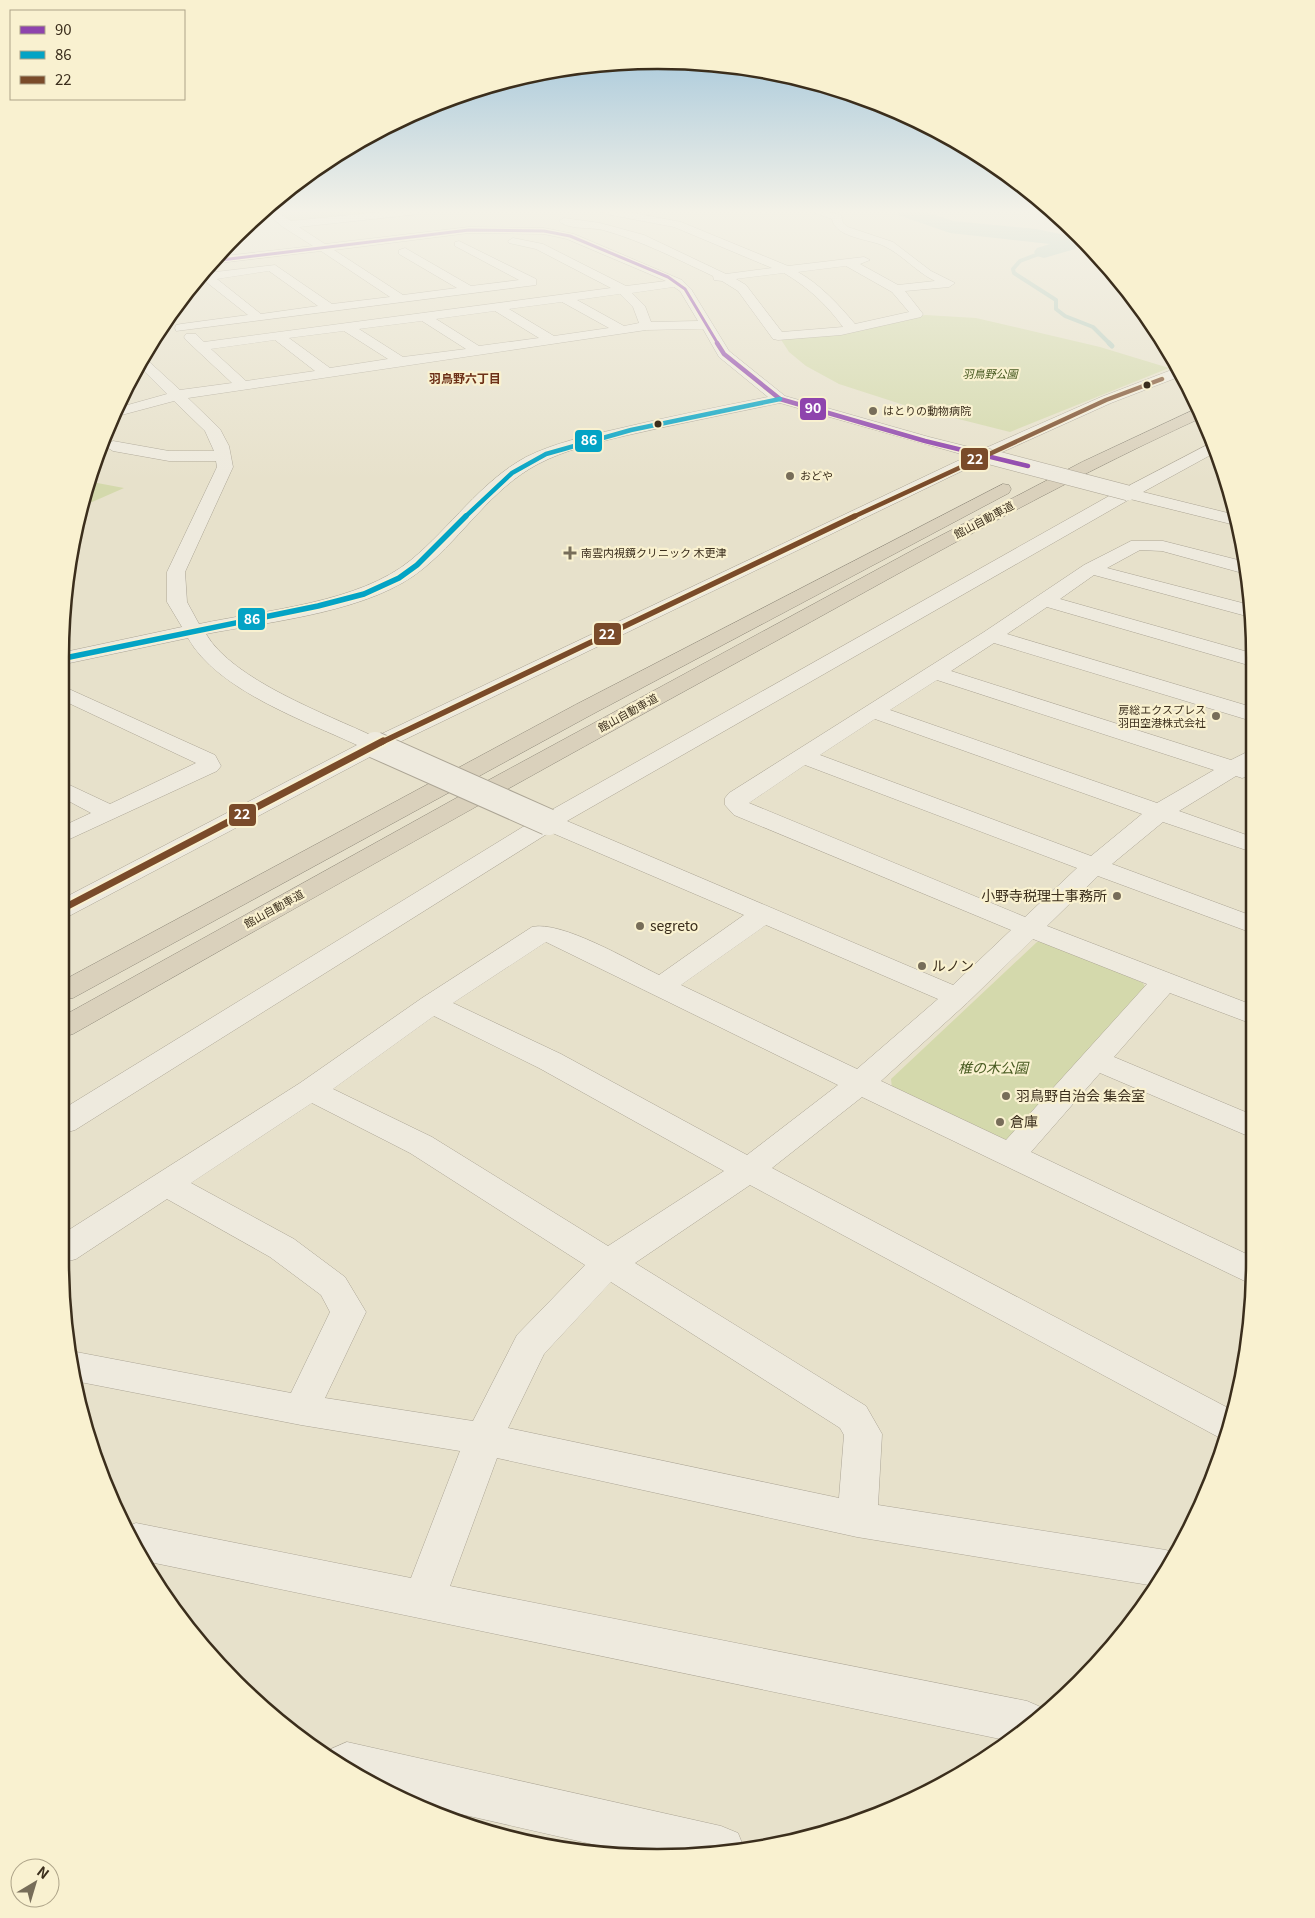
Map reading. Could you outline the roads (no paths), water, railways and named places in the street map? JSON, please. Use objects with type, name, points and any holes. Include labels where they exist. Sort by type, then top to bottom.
[{"type":"highway","name":"館山自動車道","points":[[69,988],[583,710],[942,519],[1084,449],[1188,402]]},
{"type":"highway","name":"館山自動車道","points":[[69,1025],[611,722],[973,525],[1112,453],[1194,415]]},
{"type":"street","points":[[233,301],[259,318]]},
{"type":"street","points":[[318,301],[328,308]]},
{"type":"street","points":[[181,328],[388,301]]},
{"type":"street","points":[[201,346],[536,301]]},
{"type":"street","points":[[568,301],[622,330]]},
{"type":"street","points":[[634,301],[639,306],[646,326]]},
{"type":"street","points":[[693,301],[724,354],[780,399],[856,422],[1229,519]]},
{"type":"street","points":[[751,301],[778,336],[852,329],[917,314],[905,301]]},
{"type":"street","points":[[828,301],[852,329]]},
{"type":"street","points":[[494,306],[552,340]]},
{"type":"street","points":[[423,316],[477,350],[482,350]]},
{"type":"street","points":[[174,322],[244,386]]},
{"type":"street","points":[[123,411],[178,395],[398,362],[646,326],[707,325]]},
{"type":"street","points":[[345,326],[400,360],[398,362]]},
{"type":"street","points":[[278,336],[326,373]]},
{"type":"street","points":[[147,365],[212,429],[221,446],[225,467],[176,572],[177,602],[204,649],[254,689],[374,745],[548,822],[957,997]]},
{"type":"street","points":[[69,905],[374,745],[983,454],[1106,400],[1173,374]]},
{"type":"street","points":[[69,657],[353,597],[394,581],[422,562],[470,511],[510,474],[551,453],[645,426],[780,399]]},
{"type":"street","points":[[113,446],[170,456],[223,456]]},
{"type":"street","points":[[69,1120],[548,822],[1128,493],[1208,450]]},
{"type":"street","points":[[1238,565],[1150,544],[1137,545],[1091,568],[991,636],[872,710],[737,798],[737,805],[744,810],[1029,928],[1246,1012]]},
{"type":"street","points":[[1091,568],[1244,609]]},
{"type":"street","points":[[1044,600],[1246,658]]},
{"type":"street","points":[[991,636],[1246,712]]},
{"type":"street","points":[[934,672],[1246,766]]},
{"type":"street","points":[[69,695],[206,760],[210,766],[69,832]]},
{"type":"street","points":[[872,710],[1246,843]]},
{"type":"street","points":[[802,756],[1246,923]]},
{"type":"street","points":[[424,1600],[484,1439],[530,1345],[609,1263],[749,1170],[861,1082],[957,997],[1094,866],[1160,812],[1246,767]]},
{"type":"street","points":[[69,792],[110,813]]},
{"type":"street","points":[[660,986],[762,915]]},
{"type":"street","points":[[69,1247],[311,1090],[432,1004],[542,933],[550,934],[660,986],[1246,1269]]},
{"type":"street","points":[[1010,1156],[1165,981]]},
{"type":"street","points":[[432,1004],[550,1060],[749,1170],[1223,1423]]},
{"type":"street","points":[[1095,1060],[1246,1124]]},
{"type":"street","points":[[311,1090],[421,1145],[853,1418],[863,1434],[857,1519]]},
{"type":"street","points":[[166,1183],[282,1248],[333,1286],[348,1312],[301,1410]]},
{"type":"street","points":[[79,1367],[301,1410],[484,1439],[857,1519],[1159,1568]]},
{"type":"street","points":[[141,1542],[1023,1722]]},
{"type":"street","points":[[359,1768],[707,1847]]},
{"type":"waterway","points":[[1056,301],[1056,309],[1065,316],[1093,327],[1112,346]]},
{"type":"place","name":"はとりの動物病院","points":[[873,411]]},
{"type":"place","name":"おどや","points":[[790,476]]},
{"type":"place","name":"南雲内視鏡クリニック 木更津","points":[[570,553]]},
{"type":"place","name":"房総エクスプレス 羽田空港株式会社","points":[[1216,716]]},
{"type":"place","name":"小野寺税理士事務所","points":[[1117,896]]},
{"type":"place","name":"segreto","points":[[640,926]]},
{"type":"place","name":"ルノン","points":[[922,966]]},
{"type":"place","name":"羽鳥野自治会 集会室","points":[[1006,1096]]},
{"type":"place","name":"倉庫","points":[[1000,1122]]},
{"type":"district","name":"羽鳥野六丁目","points":[[465,379]]},
{"type":"park label","name":"羽鳥野公園","points":[[990,374]]},
{"type":"park label","name":"椎の木公園","points":[[993,1068]]}]
